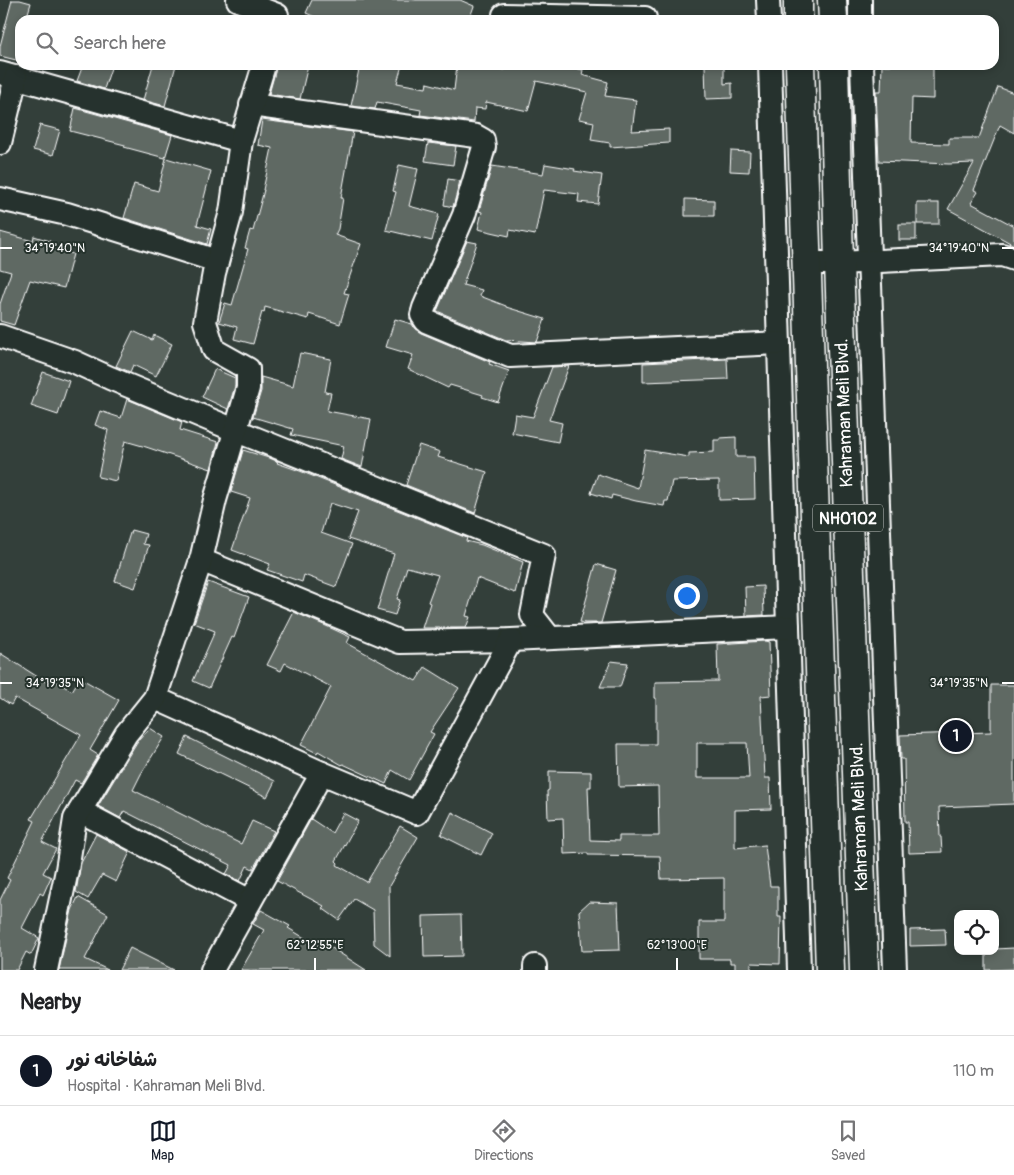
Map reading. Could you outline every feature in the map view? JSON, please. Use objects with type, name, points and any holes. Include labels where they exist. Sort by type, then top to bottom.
[{"type":"highway","points":[[798,0],[798,15]]},
{"type":"highway","points":[[832,0],[832,15]]},
{"type":"highway","name":"Kahraman Meli Blvd.","points":[[800,70],[830,970]]},
{"type":"highway","name":"Kahraman Meli Blvd.","points":[[834,70],[839,263],[864,970]]},
{"type":"street","points":[[238,0],[279,12]]},
{"type":"street","points":[[768,0],[769,15]]},
{"type":"street","points":[[860,0],[860,15]]},
{"type":"street","points":[[503,12],[588,8],[628,15]]},
{"type":"street","points":[[46,970],[67,870],[75,819],[126,734],[155,698],[201,560],[215,500],[248,388],[248,369],[214,350],[204,322],[217,261],[231,212],[242,141],[262,70]]},
{"type":"street","points":[[770,70],[799,970]]},
{"type":"street","points":[[862,70],[895,970]]},
{"type":"street","points":[[0,143],[8,75],[242,141]]},
{"type":"street","points":[[251,105],[476,136],[483,140],[484,147],[464,215],[424,308],[422,315],[426,321],[510,356],[779,343]]},
{"type":"street","points":[[0,199],[67,214],[217,261]]},
{"type":"street","points":[[806,263],[1002,255],[1014,259]]},
{"type":"street","points":[[0,336],[75,362],[236,431],[544,554],[532,615],[550,638]]},
{"type":"street","points":[[201,560],[400,642],[511,640],[788,627]]},
{"type":"street","points":[[155,698],[322,773],[417,813],[511,640]]},
{"type":"street","points":[[212,970],[322,773]]},
{"type":"street","points":[[80,811],[250,901]]},
{"type":"building","points":[[12,0],[31,3],[27,15],[15,15],[15,60],[0,56],[0,46]]},
{"type":"building","points":[[312,0],[460,0],[474,6],[471,15],[311,15],[306,13]]},
{"type":"building","points":[[81,70],[110,70],[104,89],[77,81]]},
{"type":"building","points":[[152,70],[175,70],[165,106],[143,100]]},
{"type":"building","points":[[276,70],[307,70],[300,99],[269,94]]},
{"type":"building","points":[[359,70],[401,70],[397,83],[426,88],[427,83],[454,90],[456,70],[583,70],[582,75],[608,82],[605,96],[636,100],[632,131],[669,129],[669,143],[610,147],[610,143],[591,140],[594,122],[579,119],[587,92],[536,81],[528,111],[486,102],[485,109],[475,108],[474,122],[420,115],[421,110],[377,102],[375,109],[351,106]]},
{"type":"building","points":[[705,70],[724,70],[724,84],[732,83],[732,98],[706,99]]},
{"type":"building","points":[[882,70],[933,70],[933,99],[912,98],[911,143],[949,144],[949,138],[979,138],[998,87],[1014,93],[1014,133],[1000,125],[974,190],[978,192],[971,203],[1014,226],[1014,245],[948,209],[974,163],[949,164],[879,161],[876,91],[881,91]]},
{"type":"building","points":[[75,108],[172,135],[165,158],[124,147],[125,145],[70,131]]},
{"type":"building","points":[[262,120],[353,132],[341,198],[343,198],[338,229],[335,235],[361,244],[344,293],[349,294],[340,324],[309,314],[308,319],[265,307],[253,344],[234,339],[237,327],[219,322],[225,303],[232,305],[248,249],[245,248],[250,230],[253,231],[264,190],[272,148],[258,145]]},
{"type":"building","points":[[40,125],[60,130],[53,155],[33,150]]},
{"type":"building","points":[[428,143],[456,146],[453,165],[425,161]]},
{"type":"building","points":[[731,151],[750,152],[749,172],[730,171]]},
{"type":"building","points":[[166,158],[211,171],[197,225],[211,229],[207,244],[124,218],[134,184],[158,191]]},
{"type":"building","points":[[545,164],[602,175],[598,204],[578,202],[579,194],[544,190],[535,235],[510,230],[509,236],[478,229],[482,212],[479,211],[492,166],[543,174]]},
{"type":"building","points":[[399,165],[418,169],[409,206],[439,214],[432,241],[386,230],[396,192],[393,191]]},
{"type":"building","points":[[448,179],[460,181],[453,207],[444,205]]},
{"type":"building","points":[[685,199],[714,200],[714,216],[685,216]]},
{"type":"building","points":[[917,203],[939,203],[939,224],[917,224]]},
{"type":"building","points":[[899,224],[916,224],[916,240],[899,240]]},
{"type":"building","points":[[0,232],[33,241],[34,236],[50,241],[48,247],[73,254],[64,288],[30,280],[14,325],[0,321],[0,304],[11,272],[0,269]]},
{"type":"building","points":[[467,241],[477,243],[463,285],[482,290],[480,296],[506,307],[545,319],[537,342],[506,340],[437,311]]},
{"type":"building","points":[[395,319],[412,324],[421,333],[490,362],[489,364],[509,371],[498,402],[482,397],[483,395],[450,385],[448,388],[408,369],[413,355],[386,347]]},
{"type":"building","points":[[133,331],[152,340],[154,335],[172,344],[156,376],[133,365],[130,372],[116,366]]},
{"type":"building","points":[[300,353],[331,359],[325,392],[331,393],[327,411],[371,419],[362,467],[341,459],[344,446],[291,435],[293,429],[253,417],[261,391],[261,377],[293,386]]},
{"type":"building","points":[[727,359],[728,379],[643,382],[643,363]]},
{"type":"building","points":[[569,366],[549,420],[562,423],[558,442],[512,433],[515,414],[533,417],[552,367]]},
{"type":"building","points":[[215,369],[235,378],[235,386],[228,409],[202,397]]},
{"type":"building","points":[[43,372],[69,381],[58,415],[31,406]]},
{"type":"building","points":[[127,399],[182,422],[180,430],[218,442],[211,469],[125,441],[116,481],[98,477],[108,430],[95,425],[100,411],[121,418]]},
{"type":"building","points":[[736,437],[736,457],[754,457],[755,499],[719,500],[719,480],[672,481],[668,501],[665,501],[664,506],[612,495],[611,499],[591,493],[598,474],[638,488],[645,450],[689,457],[689,453],[714,452],[714,440]]},
{"type":"building","points":[[419,445],[440,452],[438,457],[487,472],[475,513],[406,485]]},
{"type":"building","points":[[243,450],[272,459],[277,463],[467,538],[466,541],[482,545],[523,562],[515,593],[477,578],[466,616],[470,617],[466,628],[422,628],[430,603],[428,602],[438,575],[407,567],[397,599],[400,600],[395,615],[377,610],[394,554],[348,539],[358,512],[330,503],[321,533],[352,544],[336,587],[304,575],[302,582],[267,570],[270,564],[232,550],[250,498],[231,492]]},
{"type":"building","points":[[131,530],[146,534],[143,544],[149,545],[135,588],[115,581]]},
{"type":"building","points":[[596,564],[616,570],[601,623],[580,622]]},
{"type":"building","points":[[208,582],[249,597],[234,638],[232,637],[209,688],[193,681],[215,631],[194,623]]},
{"type":"building","points":[[763,586],[764,615],[746,616],[745,587]]},
{"type":"building","points":[[294,612],[350,637],[347,643],[416,681],[425,667],[459,688],[430,732],[434,734],[409,780],[392,770],[386,784],[342,765],[318,751],[317,753],[301,745],[331,687],[285,663],[281,671],[267,665]]},
{"type":"building","points":[[769,642],[771,695],[761,696],[765,778],[770,778],[771,809],[735,810],[735,848],[765,845],[770,886],[778,886],[778,917],[781,917],[780,964],[751,963],[751,970],[735,970],[735,963],[730,963],[730,959],[699,959],[699,922],[724,922],[724,878],[661,879],[660,856],[564,854],[563,818],[548,819],[547,791],[549,790],[549,771],[591,772],[591,787],[588,787],[590,840],[619,841],[619,836],[659,836],[658,786],[619,787],[618,744],[656,744],[655,682],[718,681],[717,644]],"holes":[[[697,743],[747,743],[749,778],[697,778]]]},
{"type":"building","points":[[0,653],[52,686],[55,681],[72,691],[80,678],[119,700],[90,750],[98,755],[81,783],[75,780],[42,842],[56,849],[43,873],[51,877],[43,895],[40,893],[22,928],[39,938],[31,955],[26,952],[17,970],[0,970],[0,900],[10,880],[7,878],[35,821],[31,819],[81,735],[15,698],[11,705],[0,698]]},
{"type":"building","points":[[611,661],[628,663],[620,687],[600,687]]},
{"type":"building","points":[[991,685],[1014,685],[1014,804],[939,807],[942,852],[909,853],[908,822],[905,822],[904,759],[901,759],[900,735],[991,732]]},
{"type":"building","points":[[150,728],[164,737],[133,790],[241,844],[252,821],[274,831],[253,869],[247,866],[240,881],[226,874],[231,865],[124,811],[120,818],[98,806],[137,742]]},
{"type":"building","points":[[187,737],[275,781],[267,797],[179,754]]},
{"type":"building","points":[[452,812],[492,833],[481,855],[441,835]]},
{"type":"building","points":[[343,813],[358,821],[336,861],[337,865],[367,882],[400,826],[418,837],[389,886],[390,956],[374,944],[373,910],[354,899],[339,920],[322,908],[324,906],[277,881],[311,819],[332,833]]},
{"type":"building","points":[[96,834],[130,852],[116,882],[102,875],[88,899],[76,892],[81,863]]},
{"type":"building","points":[[78,897],[108,914],[85,959],[108,970],[59,970],[72,910]]},
{"type":"building","points":[[589,902],[618,903],[620,950],[582,951],[579,911]]},
{"type":"building","points":[[261,910],[290,926],[288,928],[318,946],[321,941],[366,970],[241,970],[264,930],[253,924]]},
{"type":"building","points":[[461,915],[462,956],[424,957],[423,916]]},
{"type":"building","points":[[945,929],[946,945],[910,946],[910,930]]},
{"type":"building","points":[[130,948],[174,970],[119,970]]},
{"type":"building","points":[[1014,948],[1014,969],[986,970],[986,955],[999,955],[999,949]]},
{"type":"place","name":"شفاخانه نور","points":[[956,736]]}]
